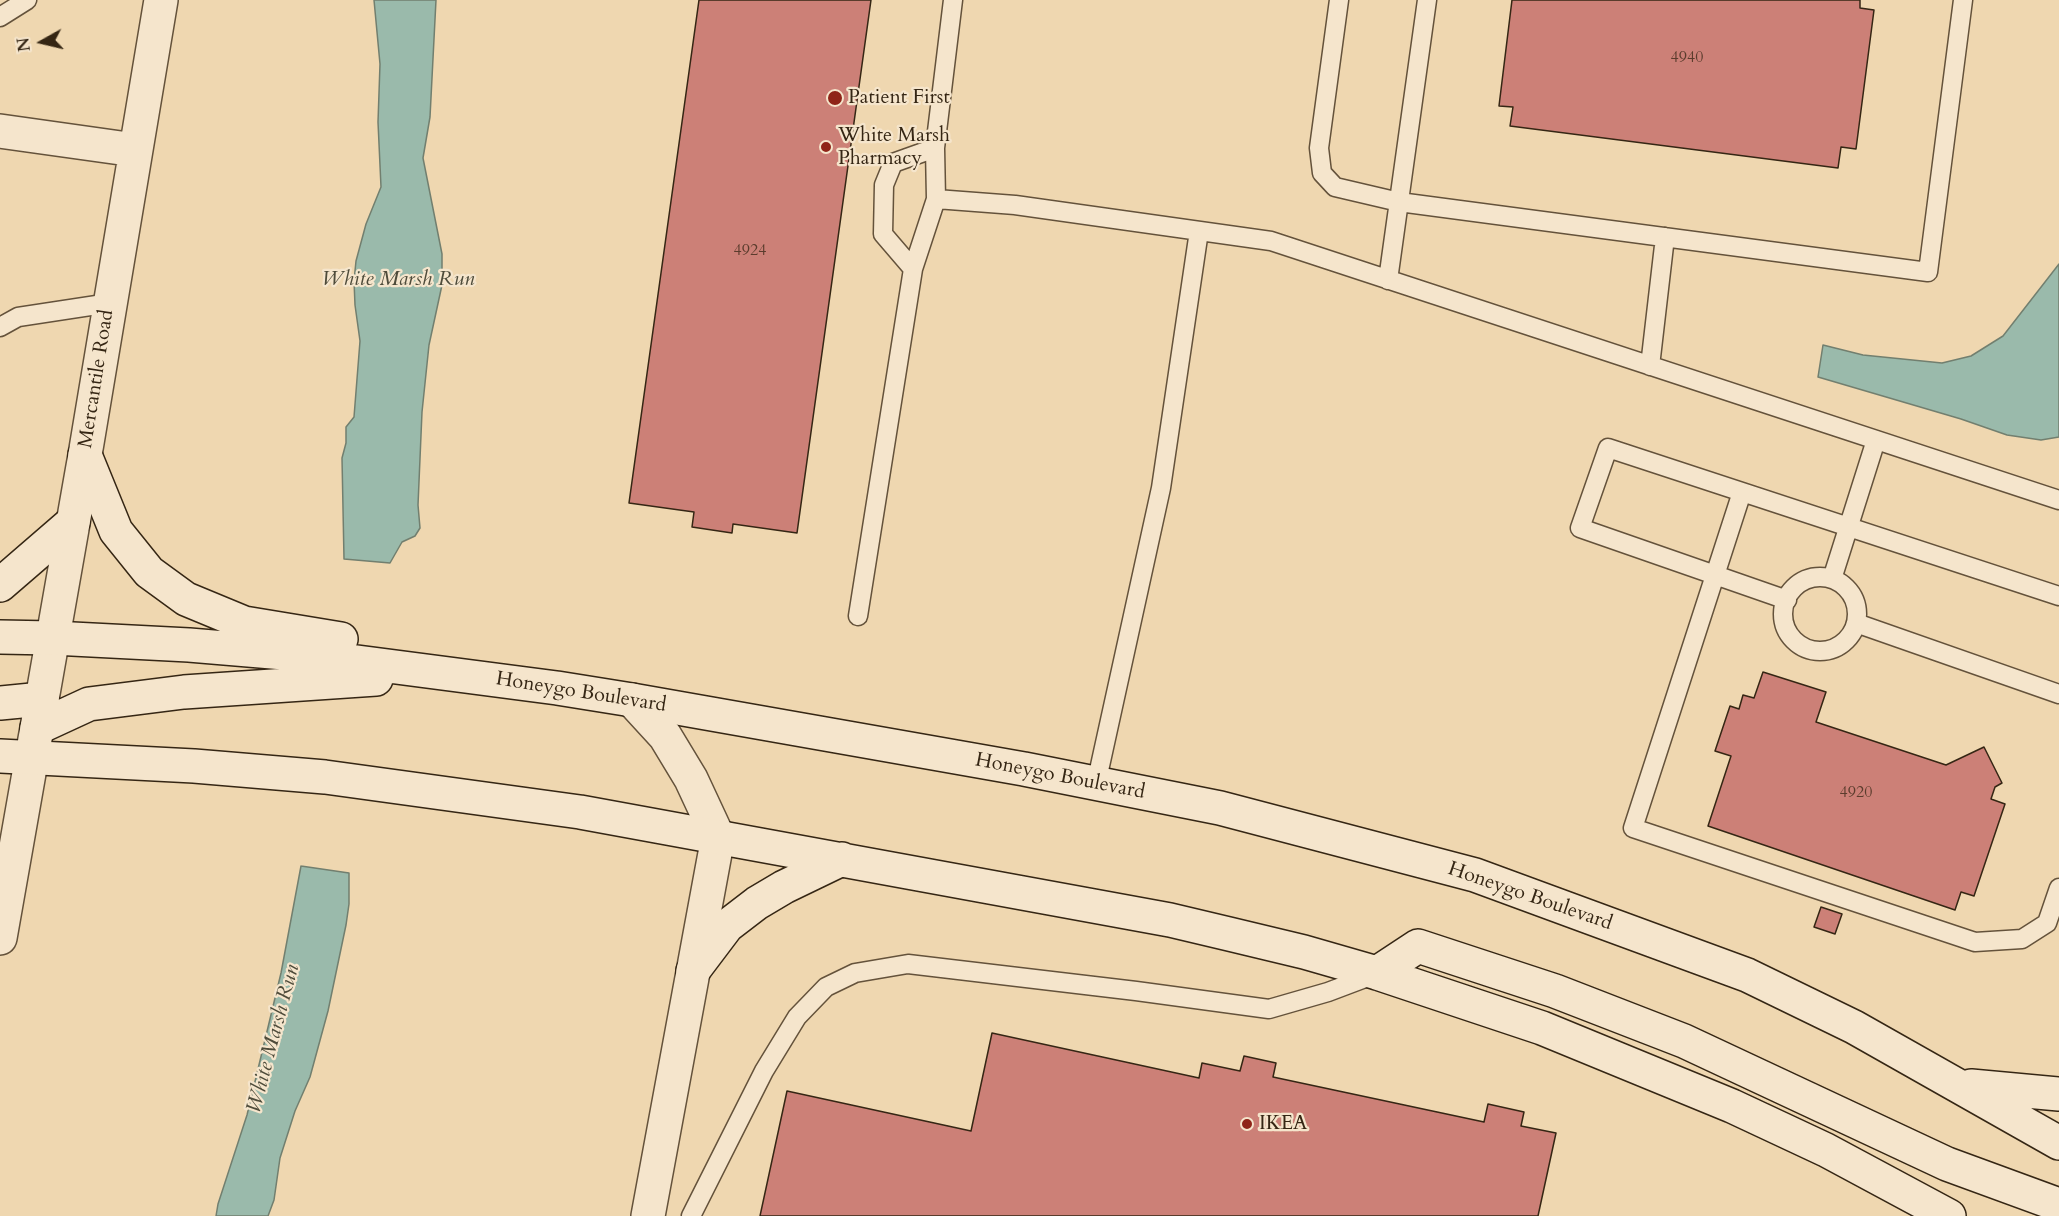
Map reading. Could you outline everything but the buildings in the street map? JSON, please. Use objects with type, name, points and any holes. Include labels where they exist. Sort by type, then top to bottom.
[{"type":"main road","name":"Mercantile Road","points":[[0,938],[28,735],[53,638],[161,0]]},
{"type":"main road","points":[[0,131],[135,150]]},
{"type":"main road","points":[[85,455],[116,531],[149,572],[186,599],[244,623],[378,645],[556,688]]},
{"type":"main road","points":[[0,585],[73,522]]},
{"type":"main road","name":"Honeygo Boulevard","points":[[0,637],[189,645],[284,653],[556,688],[1220,808],[1474,875],[1747,975],[1854,1027],[2059,1143]]},
{"type":"main road","points":[[28,735],[89,704],[184,692],[450,674]]},
{"type":"main road","points":[[632,700],[670,745],[691,778],[718,837],[648,1216]]},
{"type":"main road","points":[[0,703],[28,735],[194,766],[336,778],[580,812],[1170,920],[1304,952],[1377,973],[1542,1028],[1721,1101],[1826,1150],[1941,1213]]},
{"type":"main road","points":[[693,971],[727,926],[750,908],[784,887],[842,859]]},
{"type":"main road","points":[[1377,973],[1418,946],[1555,991],[1684,1041],[1947,1164],[2059,1204]]},
{"type":"main road","points":[[1957,1084],[2059,1094]]},
{"type":"lane","points":[[0,17],[27,0]]},
{"type":"lane","points":[[858,616],[913,269],[936,199],[935,148],[953,0]]},
{"type":"lane","points":[[1339,0],[1319,148],[1322,173],[1335,187],[1399,202],[1928,272],[1963,0]]},
{"type":"lane","points":[[1388,280],[1427,0]]},
{"type":"lane","points":[[913,269],[883,234],[884,184],[893,163],[935,148]]},
{"type":"lane","points":[[936,199],[1014,205],[1271,241],[2059,500]]},
{"type":"lane","points":[[1096,784],[1161,488],[1199,231]]},
{"type":"lane","points":[[1650,366],[1665,237]]},
{"type":"lane","points":[[0,327],[18,317],[110,303]]},
{"type":"lane","points":[[1832,579],[1876,440]]},
{"type":"lane","points":[[1787,600],[1580,528],[1608,448],[2059,596]]},
{"type":"lane","points":[[1742,492],[1633,828],[1975,942],[2022,939],[2047,923],[2059,888]]},
{"type":"lane","points":[[1820,577],[1832,579],[1849,591],[1857,612],[1856,623],[1851,634],[1833,649],[1821,651],[1809,649],[1798,644],[1790,635],[1785,624],[1784,612],[1787,600],[1800,583],[1820,577]]},
{"type":"lane","points":[[1856,623],[2059,694]]},
{"type":"lane","points":[[691,1216],[764,1071],[797,1017],[826,987],[855,973],[908,964],[1137,990],[1269,1009],[1328,992],[1377,973]]},
{"type":"water","name":"White Marsh Run","points":[[374,0],[436,0],[430,117],[423,158],[442,254],[442,285],[429,345],[422,412],[418,505],[420,528],[415,536],[402,542],[390,563],[344,559],[342,458],[346,443],[346,427],[354,417],[360,341],[354,281],[356,261],[366,224],[381,187],[378,122],[380,64]]},
{"type":"water","points":[[2059,264],[2059,437],[2041,440],[2007,435],[1961,419],[1818,377],[1823,345],[1863,355],[1942,363],[1971,356],[2003,336]]},
{"type":"water","name":"White Marsh Run","points":[[301,866],[349,873],[346,925],[328,1011],[310,1077],[295,1111],[280,1158],[274,1200],[268,1216],[216,1216],[247,1115],[281,973]]},
{"type":"place","name":"Patient First","points":[[835,98]]},
{"type":"place","name":"White Marsh Pharmacy","points":[[826,147]]},
{"type":"place","name":"IKEA","points":[[1247,1124]]}]
